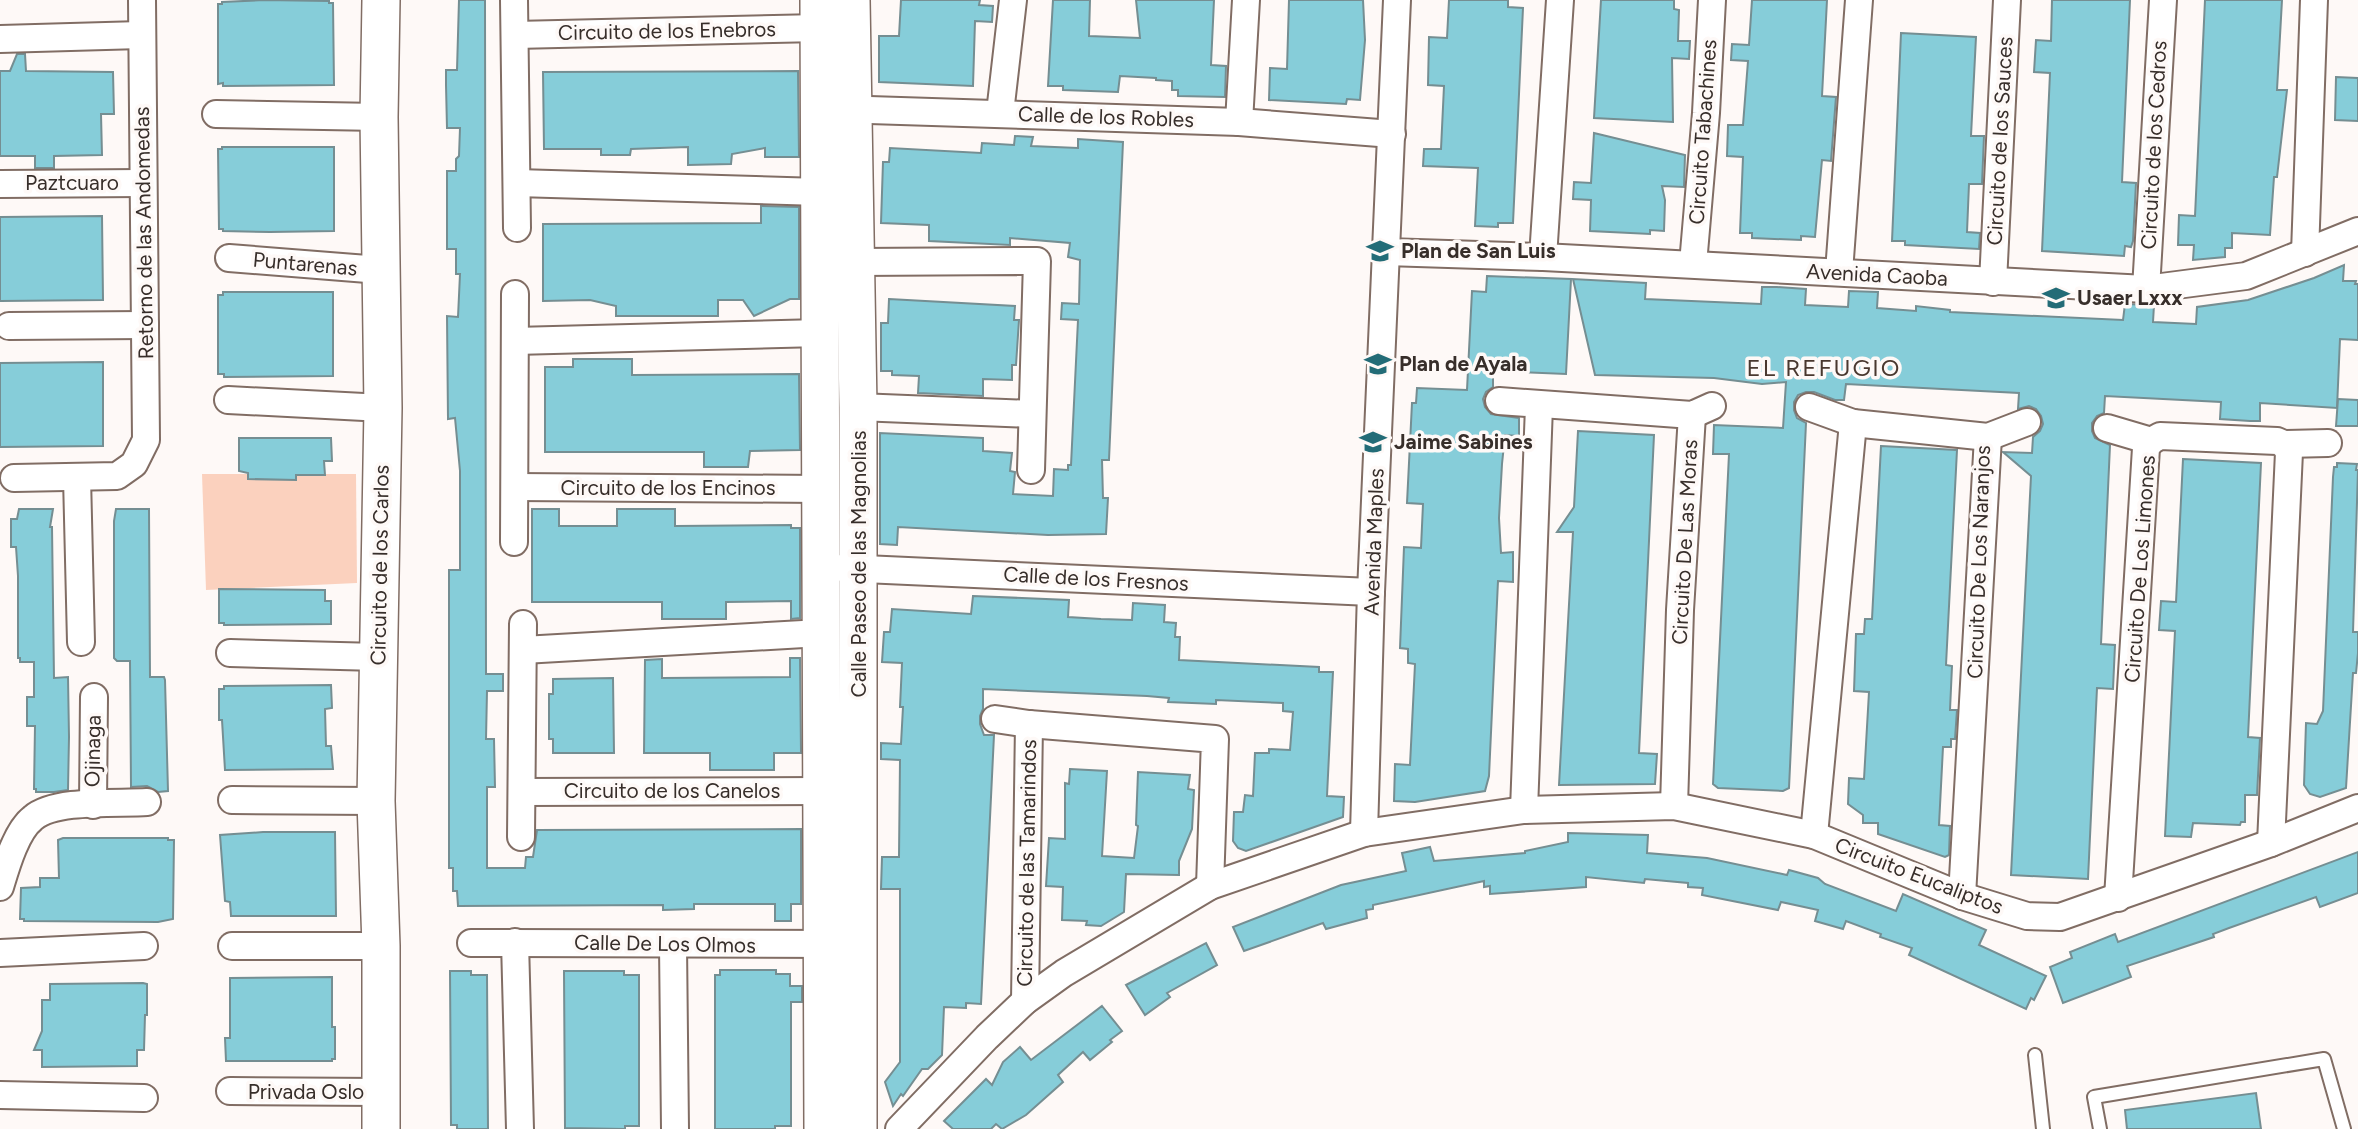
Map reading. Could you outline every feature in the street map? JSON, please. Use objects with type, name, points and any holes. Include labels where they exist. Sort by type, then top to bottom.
[{"type":"street","name":"Retorno de las Andomedas","points":[[77,477],[117,476],[134,464],[146,440],[142,0]]},
{"type":"street","name":"Circuito de los Carlos","points":[[381,0],[379,117],[383,408],[376,801],[381,946],[382,1129]]},
{"type":"street","points":[[514,0],[517,228]]},
{"type":"street","name":"Calle Paseo de las Magnolias","points":[[823,1129],[820,192],[852,0]]},
{"type":"street","points":[[1000,113],[1013,0]]},
{"type":"street","points":[[1239,122],[1246,0]]},
{"type":"street","name":"Avenida Maples","points":[[1364,833],[1371,592],[1398,0]]},
{"type":"street","points":[[1543,257],[1560,0]]},
{"type":"street","name":"Circuito Tabachines","points":[[1693,264],[1706,113],[1712,0]]},
{"type":"street","points":[[1839,272],[1858,0]]},
{"type":"street","name":"Circuito de los Sauces","points":[[1993,282],[2007,0]]},
{"type":"street","name":"Circuito de los Cedros","points":[[2146,289],[2163,0]]},
{"type":"street","points":[[2305,253],[2314,0]]},
{"type":"street","name":"Circuito de los Enebros","points":[[515,35],[819,14]]},
{"type":"street","name":"Calle Paseo de las Magnolias","points":[[819,14],[836,108],[856,262],[859,568],[858,1129]]},
{"type":"street","points":[[0,39],[141,35]]},
{"type":"street","name":"Calle de los Robles","points":[[836,108],[1239,122],[1392,134]]},
{"type":"street","points":[[216,114],[379,117]]},
{"type":"street","name":"Paztcuaro","points":[[0,184],[143,183]]},
{"type":"street","points":[[517,183],[820,192]]},
{"type":"street","name":"Avenida Caoba","points":[[1387,252],[1693,264],[2146,289],[2246,276],[2358,231]]},
{"type":"street","name":"Puntarenas","points":[[229,258],[380,270]]},
{"type":"street","points":[[856,262],[1037,261],[1031,470]]},
{"type":"street","points":[[514,542],[515,294]]},
{"type":"street","points":[[9,326],[145,325]]},
{"type":"street","points":[[515,341],[820,332]]},
{"type":"street","points":[[228,400],[383,408]]},
{"type":"street","name":"Circuito De Las Moras","points":[[1499,401],[1539,406],[1702,410],[1680,610],[1674,806]]},
{"type":"street","points":[[1524,810],[1539,406]]},
{"type":"street","points":[[858,407],[1032,414]]},
{"type":"street","name":"Circuito De Los Naranjos","points":[[1810,407],[1853,423],[1988,437],[1962,896]]},
{"type":"street","points":[[1988,437],[2027,422]]},
{"type":"street","points":[[1814,835],[1853,423]]},
{"type":"street","points":[[2107,428],[2151,440]]},
{"type":"street","name":"Circuito De Los Limones","points":[[2118,898],[2146,448],[2151,440],[2160,436],[2277,441],[2284,444],[2328,443]]},
{"type":"street","points":[[2271,843],[2289,452],[2284,444]]},
{"type":"street","points":[[13,478],[77,477],[81,642]]},
{"type":"street","name":"Circuito de los Encinos","points":[[515,487],[821,489]]},
{"type":"street","name":"Calle de los Fresnos","points":[[821,568],[1371,592]]},
{"type":"street","points":[[521,837],[523,624]]},
{"type":"street","points":[[523,650],[821,633]]},
{"type":"street","points":[[230,653],[378,657]]},
{"type":"street","name":"Ojinaga","points":[[93,805],[94,697]]},
{"type":"street","name":"Circuito de las Tamarindos","points":[[995,719],[1215,739],[1210,886]]},
{"type":"street","name":"Circuito de las Tamarindos","points":[[1025,1001],[1029,724]]},
{"type":"street","name":"Circuito de los Canelos","points":[[522,792],[822,791]]},
{"type":"street","points":[[232,800],[376,801]]},
{"type":"street","points":[[0,887],[13,847],[33,818],[63,805],[146,802]]},
{"type":"street","name":"Circuito Eucaliptos","points":[[900,1129],[987,1037],[1025,1001],[1064,973],[1210,886],[1364,833],[1524,810],[1674,806],[1814,835],[1962,896],[2027,916],[2060,917],[2271,843],[2358,808]]},
{"type":"street","points":[[515,942],[520,1129]]},
{"type":"street","name":"Calle De Los Olmos","points":[[471,943],[859,944]]},
{"type":"street","points":[[673,945],[675,1129]]},
{"type":"street","points":[[0,953],[144,946]]},
{"type":"street","points":[[232,946],[381,946]]},
{"type":"street","name":"Privada Oslo","points":[[230,1091],[382,1092]]},
{"type":"street","points":[[0,1095],[144,1098]]},
{"type":"lane","points":[[2035,1055],[2043,1129]]},
{"type":"lane","points":[[2100,1129],[2094,1097],[2324,1059],[2344,1129]]},
{"type":"shaded area","points":[[202,474],[356,474],[357,583],[206,590]]},
{"type":"building","points":[[264,0],[333,3],[334,85],[218,84],[218,4]]},
{"type":"building","points":[[459,0],[485,0],[486,674],[503,674],[503,691],[487,691],[486,739],[494,739],[495,787],[487,787],[487,868],[525,868],[526,857],[533,857],[537,830],[801,829],[801,904],[791,904],[791,921],[775,921],[775,904],[694,904],[694,909],[663,910],[663,905],[458,906],[457,891],[453,891],[453,868],[449,868],[449,570],[460,570],[460,471],[455,418],[448,419],[447,316],[458,317],[460,274],[456,274],[456,249],[447,249],[447,171],[456,171],[460,128],[447,128],[446,70],[457,70]]},
{"type":"building","points":[[901,0],[980,0],[979,5],[993,6],[992,22],[975,21],[973,86],[879,82],[879,36],[899,36]]},
{"type":"building","points":[[1053,0],[1090,0],[1089,36],[1140,38],[1136,0],[1214,0],[1211,65],[1226,66],[1225,97],[1178,96],[1178,90],[1172,90],[1172,81],[1156,78],[1120,76],[1118,92],[1063,90],[1063,86],[1048,86]]},
{"type":"building","points":[[1289,0],[1363,0],[1365,40],[1360,100],[1347,99],[1346,104],[1269,100],[1270,68],[1287,69]]},
{"type":"building","points":[[1449,0],[1508,0],[1508,7],[1523,8],[1513,223],[1498,223],[1498,227],[1475,226],[1478,168],[1423,166],[1424,149],[1441,149],[1444,86],[1428,85],[1429,37],[1447,38]]},
{"type":"building","points":[[1601,0],[1674,0],[1674,9],[1679,10],[1678,41],[1690,41],[1689,59],[1672,58],[1673,122],[1594,118]]},
{"type":"building","points":[[1752,0],[1827,0],[1822,96],[1836,97],[1831,161],[1822,160],[1815,237],[1801,236],[1801,240],[1752,238],[1752,233],[1740,233],[1743,157],[1727,156],[1728,125],[1743,125],[1748,61],[1731,60],[1732,44],[1749,45]]},
{"type":"building","points":[[2052,0],[2130,0],[2122,182],[2136,183],[2133,241],[2131,247],[2125,246],[2124,256],[2042,251],[2050,73],[2034,72],[2036,40],[2051,41]]},
{"type":"building","points":[[2205,0],[2282,0],[2277,90],[2287,90],[2277,177],[2274,177],[2270,235],[2232,233],[2232,248],[2225,248],[2225,257],[2193,260],[2194,245],[2178,245],[2179,215],[2195,216]]},
{"type":"building","points":[[1901,33],[1976,37],[1971,136],[1984,136],[1982,184],[1969,184],[1967,232],[1980,233],[1979,249],[1905,245],[1905,241],[1892,241]]},
{"type":"building","points":[[17,54],[25,54],[26,71],[113,72],[114,114],[101,114],[102,155],[54,156],[54,168],[35,168],[35,156],[0,156],[0,71],[10,71]]},
{"type":"building","points":[[798,71],[799,157],[765,157],[765,148],[732,154],[731,164],[688,165],[688,147],[631,149],[630,155],[601,155],[601,149],[544,149],[543,72]]},
{"type":"building","points":[[2336,77],[2358,78],[2358,121],[2335,120]]},
{"type":"building","points":[[1594,133],[1685,155],[1684,187],[1662,186],[1665,200],[1664,231],[1650,230],[1650,234],[1590,231],[1591,200],[1573,199],[1574,182],[1591,183]]},
{"type":"building","points":[[1015,136],[1033,137],[1031,146],[1078,148],[1078,139],[1123,142],[1109,460],[1102,460],[1103,498],[1108,498],[1106,534],[1048,535],[898,527],[897,545],[880,544],[880,433],[983,438],[983,451],[1012,453],[1010,471],[1015,472],[1013,494],[1053,496],[1054,469],[1068,470],[1068,465],[1071,465],[1078,320],[1061,319],[1062,303],[1079,304],[1080,260],[1068,257],[1070,243],[1010,238],[1010,245],[929,241],[929,225],[881,223],[883,162],[889,162],[890,148],[981,153],[982,143],[1014,145]]},
{"type":"building","points":[[334,147],[334,231],[270,232],[219,229],[218,149]]},
{"type":"building","points":[[761,206],[799,207],[799,299],[790,299],[754,316],[743,300],[718,300],[718,316],[616,316],[616,306],[590,300],[543,301],[543,224],[761,223]]},
{"type":"building","points":[[102,216],[103,300],[0,301],[0,217]]},
{"type":"building","points":[[2344,265],[2343,281],[2356,281],[2355,284],[2358,284],[2358,340],[2340,339],[2337,408],[2260,403],[2260,421],[2250,421],[2220,419],[2221,402],[2105,396],[2104,413],[2097,416],[2092,423],[2095,438],[2110,445],[2101,644],[2115,645],[2113,689],[2097,688],[2088,879],[2011,875],[2031,476],[2003,452],[2032,453],[2033,437],[2043,424],[2036,409],[2029,406],[2018,409],[2019,393],[1846,384],[1844,400],[1835,400],[1814,392],[1798,395],[1794,410],[1797,418],[1806,423],[1789,788],[1783,791],[1718,788],[1713,784],[1729,454],[1713,454],[1714,425],[1783,428],[1786,382],[1762,384],[1714,378],[1595,375],[1573,279],[1646,283],[1645,299],[1761,304],[1762,287],[1777,287],[1806,289],[1805,305],[1848,307],[1849,291],[1878,292],[1877,308],[1916,311],[1916,306],[1950,312],[2123,320],[2125,304],[2154,305],[2153,322],[2196,324],[2197,307],[2248,300]]},
{"type":"building","points":[[1487,276],[1571,279],[1566,374],[1493,371],[1493,387],[1486,392],[1483,399],[1491,414],[1519,418],[1519,436],[1505,435],[1502,464],[1499,518],[1501,553],[1513,552],[1513,582],[1498,581],[1489,776],[1485,791],[1415,802],[1394,801],[1395,764],[1410,765],[1415,664],[1408,663],[1408,649],[1400,648],[1404,547],[1421,548],[1423,504],[1407,503],[1412,403],[1416,403],[1417,388],[1467,390],[1472,291],[1486,292]]},
{"type":"building","points":[[223,292],[333,292],[333,376],[224,377],[224,374],[218,374],[218,295],[223,295]]},
{"type":"building","points":[[889,299],[1015,306],[1014,320],[1019,320],[1016,365],[1012,365],[1012,380],[983,379],[983,396],[918,393],[919,376],[892,375],[892,371],[881,371],[881,323],[888,323]]},
{"type":"building","points":[[573,359],[632,359],[632,375],[799,374],[800,450],[750,451],[748,467],[704,467],[704,452],[545,452],[545,367],[573,367]]},
{"type":"building","points":[[103,362],[103,446],[0,447],[0,363]]},
{"type":"building","points":[[2338,399],[2358,400],[2358,426],[2336,426]]},
{"type":"building","points":[[1578,431],[1654,435],[1639,753],[1657,754],[1655,784],[1559,785],[1573,532],[1557,532],[1574,507]]},
{"type":"building","points":[[239,438],[331,438],[332,461],[324,461],[325,475],[296,475],[296,480],[248,479],[248,473],[239,471]]},
{"type":"building","points":[[1881,446],[1957,450],[1946,665],[1952,666],[1950,710],[1957,710],[1955,739],[1951,739],[1951,747],[1943,747],[1939,825],[1950,826],[1949,855],[1945,857],[1878,834],[1878,823],[1863,823],[1863,815],[1848,804],[1849,778],[1864,779],[1869,692],[1854,691],[1856,634],[1864,634],[1865,619],[1872,619]]},
{"type":"building","points":[[2183,459],[2261,463],[2248,737],[2260,738],[2257,795],[2245,795],[2245,822],[2240,825],[2193,823],[2191,837],[2165,836],[2175,631],[2159,630],[2161,601],[2176,602]]},
{"type":"building","points":[[2337,463],[2357,464],[2358,470],[2353,632],[2358,632],[2358,653],[2356,673],[2353,673],[2346,788],[2320,797],[2310,794],[2304,785],[2306,723],[2317,724],[2323,711],[2333,477]]},
{"type":"building","points":[[19,509],[53,509],[50,527],[54,678],[68,677],[68,790],[36,792],[34,789],[35,726],[27,726],[27,697],[34,697],[34,662],[20,662],[18,658],[18,576],[16,547],[11,547],[11,519],[17,519]]},
{"type":"building","points":[[116,509],[149,509],[150,677],[164,677],[165,680],[168,791],[158,792],[147,786],[131,787],[130,661],[117,661],[114,658]]},
{"type":"building","points":[[532,509],[559,509],[559,526],[617,526],[617,509],[675,509],[675,526],[791,525],[791,528],[800,528],[800,618],[791,619],[791,601],[726,602],[726,619],[662,619],[662,602],[532,602]]},
{"type":"building","points":[[219,589],[325,590],[325,601],[331,601],[331,624],[224,625],[219,623]]},
{"type":"building","points":[[973,596],[1069,600],[1068,617],[1101,619],[1132,620],[1133,603],[1165,605],[1164,622],[1176,623],[1175,637],[1180,637],[1179,660],[1319,667],[1319,672],[1333,672],[1327,796],[1344,797],[1343,817],[1246,851],[1238,848],[1233,841],[1234,812],[1243,812],[1245,795],[1253,796],[1255,753],[1269,753],[1269,749],[1290,750],[1293,712],[1283,711],[1283,703],[1216,700],[1216,704],[1168,702],[1169,698],[1147,696],[983,689],[980,724],[984,735],[994,735],[981,1004],[966,1003],[966,1008],[944,1007],[942,1055],[928,1069],[922,1069],[893,1106],[885,1082],[900,1062],[900,889],[881,889],[882,857],[899,857],[900,760],[881,759],[881,743],[901,744],[903,707],[900,707],[902,663],[882,662],[884,632],[890,632],[892,609],[971,614]]},
{"type":"building","points":[[790,658],[800,658],[801,753],[774,753],[774,770],[710,770],[710,753],[644,753],[645,660],[662,659],[662,678],[790,677]]},
{"type":"building","points":[[613,678],[614,753],[553,753],[553,739],[549,739],[549,694],[553,694],[553,679]]},
{"type":"building","points":[[331,685],[332,708],[325,709],[326,746],[331,746],[333,769],[225,770],[222,720],[219,720],[219,689],[224,689],[224,686]]},
{"type":"building","points":[[1070,769],[1107,771],[1102,856],[1134,858],[1138,826],[1138,772],[1190,775],[1188,789],[1194,790],[1192,829],[1179,861],[1179,875],[1126,874],[1124,912],[1101,926],[1086,925],[1087,921],[1062,920],[1063,887],[1046,886],[1049,838],[1065,839],[1065,783],[1069,784]]},
{"type":"building","points":[[335,832],[336,916],[231,916],[230,902],[225,901],[220,835]]},
{"type":"building","points":[[1568,833],[1648,835],[1647,853],[1707,858],[1787,875],[1789,870],[1818,878],[1825,884],[1896,911],[1903,894],[1986,930],[1979,945],[2046,976],[2034,1000],[2031,998],[2026,1009],[1909,955],[1912,948],[1880,937],[1881,934],[1846,921],[1843,929],[1815,921],[1818,910],[1781,902],[1778,910],[1702,895],[1703,888],[1688,887],[1688,883],[1645,879],[1644,883],[1586,877],[1586,887],[1490,894],[1490,886],[1484,887],[1484,881],[1373,905],[1373,909],[1366,910],[1367,918],[1326,929],[1323,923],[1244,951],[1233,927],[1341,885],[1406,871],[1402,853],[1430,847],[1434,861],[1525,853],[1568,842]]},
{"type":"building","points":[[58,840],[174,840],[173,919],[158,922],[20,919],[21,888],[40,887],[40,878],[59,878]]},
{"type":"building","points":[[2358,852],[2358,893],[2320,907],[2316,897],[2213,934],[2214,937],[2127,966],[2131,977],[2063,1003],[2050,967],[2072,958],[2070,952],[2115,934],[2118,942]]},
{"type":"building","points":[[1206,943],[1217,965],[1167,993],[1170,997],[1145,1015],[1126,985]]},
{"type":"building","points":[[720,970],[776,970],[776,974],[790,974],[790,986],[802,986],[802,1002],[791,1002],[791,1126],[775,1126],[775,1129],[715,1129],[715,975],[720,975]]},
{"type":"building","points":[[450,971],[471,971],[471,975],[487,975],[488,1129],[457,1129],[457,1125],[451,1125]]},
{"type":"building","points":[[564,971],[624,971],[624,975],[639,975],[639,1126],[625,1126],[625,1129],[565,1128]]},
{"type":"building","points":[[332,977],[335,1059],[226,1061],[225,1038],[230,1038],[230,978]]},
{"type":"building","points":[[50,984],[147,984],[147,1015],[144,1050],[137,1050],[137,1066],[42,1067],[42,1050],[34,1050],[42,1031],[42,1000],[50,1000]]},
{"type":"building","points":[[1102,1006],[1122,1031],[1090,1060],[1083,1052],[1058,1075],[1063,1082],[1026,1115],[1002,1129],[996,1124],[991,1129],[953,1129],[944,1121],[986,1079],[992,1085],[1003,1062],[1020,1047],[1031,1060]]},
{"type":"building","points":[[2256,1093],[2261,1129],[2127,1129],[2125,1110]]},
{"type":"place","name":"Plan de San Luis","points":[[1380,251]]},
{"type":"place","name":"Usaer Lxxx","points":[[2056,298]]},
{"type":"place","name":"Plan de Ayala","points":[[1378,364]]},
{"type":"place","name":"Jaime Sabines","points":[[1373,442]]},
{"type":"district","name":"EL REFUGIO","points":[[1824,368]]}]
